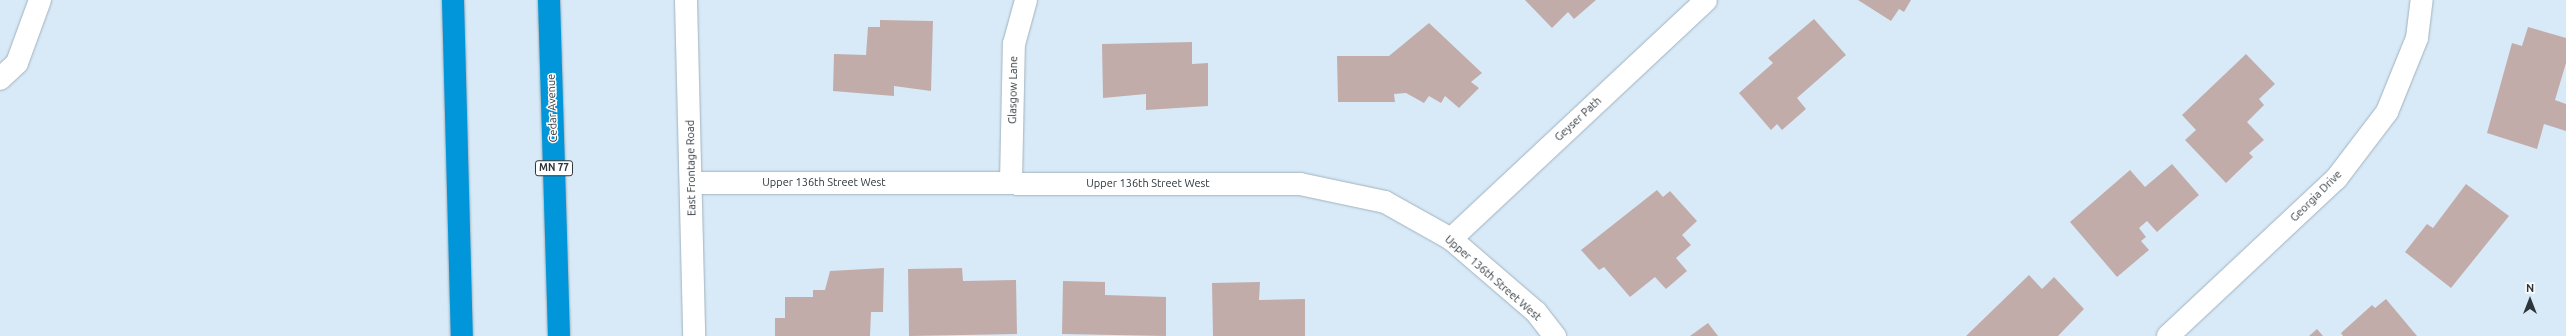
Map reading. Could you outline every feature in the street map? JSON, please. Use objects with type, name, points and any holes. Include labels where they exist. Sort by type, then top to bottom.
[{"type":"highway","points":[[453,0],[462,336]]},
{"type":"highway","name":"Cedar Avenue","points":[[549,0],[559,336]]},
{"type":"street","points":[[0,79],[16,63],[40,0]]},
{"type":"street","name":"East Frontage Road","points":[[686,0],[694,336]]},
{"type":"street","name":"Glasgow Lane","points":[[1011,182],[1014,44],[1026,0]]},
{"type":"street","name":"Geyser Path","points":[[1451,239],[1706,0]]},
{"type":"street","name":"Georgia Drive","points":[[2168,336],[2336,178],[2387,112],[2417,38],[2422,0]]},
{"type":"street","name":"Upper 136th Street West","points":[[691,183],[1011,182],[1300,184],[1385,202],[1451,239],[1536,312],[1555,336]]},
{"type":"building","points":[[1525,0],[1596,0],[1574,19],[1568,12],[1552,28]]},
{"type":"building","points":[[1858,0],[1911,0],[1904,12],[1899,9],[1891,21]]},
{"type":"building","points":[[1814,19],[1846,55],[1797,98],[1806,109],[1782,130],[1777,124],[1771,130],[1739,93],[1773,63],[1768,58]]},
{"type":"building","points":[[880,20],[933,21],[931,91],[894,86],[894,96],[833,91],[834,54],[866,55],[868,27],[880,27]]},
{"type":"building","points":[[1429,23],[1482,73],[1471,82],[1479,88],[1459,108],[1445,96],[1441,103],[1429,96],[1424,103],[1406,93],[1394,94],[1395,102],[1338,102],[1337,56],[1389,56]]},
{"type":"building","points":[[2528,27],[2566,38],[2566,63],[2555,100],[2566,104],[2566,131],[2544,124],[2537,149],[2487,133],[2512,43],[2522,46]]},
{"type":"building","points":[[1192,42],[1192,64],[1208,63],[1208,106],[1146,110],[1146,94],[1103,98],[1102,44]]},
{"type":"building","points":[[2246,54],[2275,84],[2259,99],[2264,105],[2247,122],[2264,140],[2249,153],[2253,157],[2226,183],[2185,140],[2196,130],[2182,115]]},
{"type":"building","points":[[2172,164],[2199,195],[2157,232],[2147,221],[2139,228],[2146,237],[2141,241],[2149,250],[2117,277],[2070,222],[2130,170],[2145,187]]},
{"type":"building","points":[[2466,184],[2509,216],[2451,288],[2405,252],[2427,224],[2433,228]]},
{"type":"building","points":[[1657,190],[1663,197],[1670,191],[1697,221],[1682,235],[1691,245],[1676,258],[1687,271],[1666,289],[1655,277],[1630,297],[1604,267],[1599,270],[1581,250]]},
{"type":"building","points":[[884,268],[883,312],[871,312],[870,336],[775,336],[775,318],[785,318],[785,297],[813,297],[813,290],[825,290],[830,271]]},
{"type":"building","points":[[962,268],[963,281],[1016,280],[1017,334],[909,336],[908,269]]},
{"type":"building","points":[[2029,275],[2042,289],[2054,277],[2084,309],[2058,336],[1966,336]]},
{"type":"building","points":[[1063,281],[1105,282],[1105,295],[1166,297],[1166,336],[1062,334]]},
{"type":"building","points":[[1260,282],[1259,300],[1305,299],[1305,336],[1213,336],[1212,283]]},
{"type":"building","points":[[2386,299],[2417,336],[2343,336],[2341,333],[2372,305],[2375,308]]},
{"type":"building","points":[[1708,323],[1718,336],[1690,336]]},
{"type":"building","points":[[2317,329],[2323,336],[2309,336]]}]
